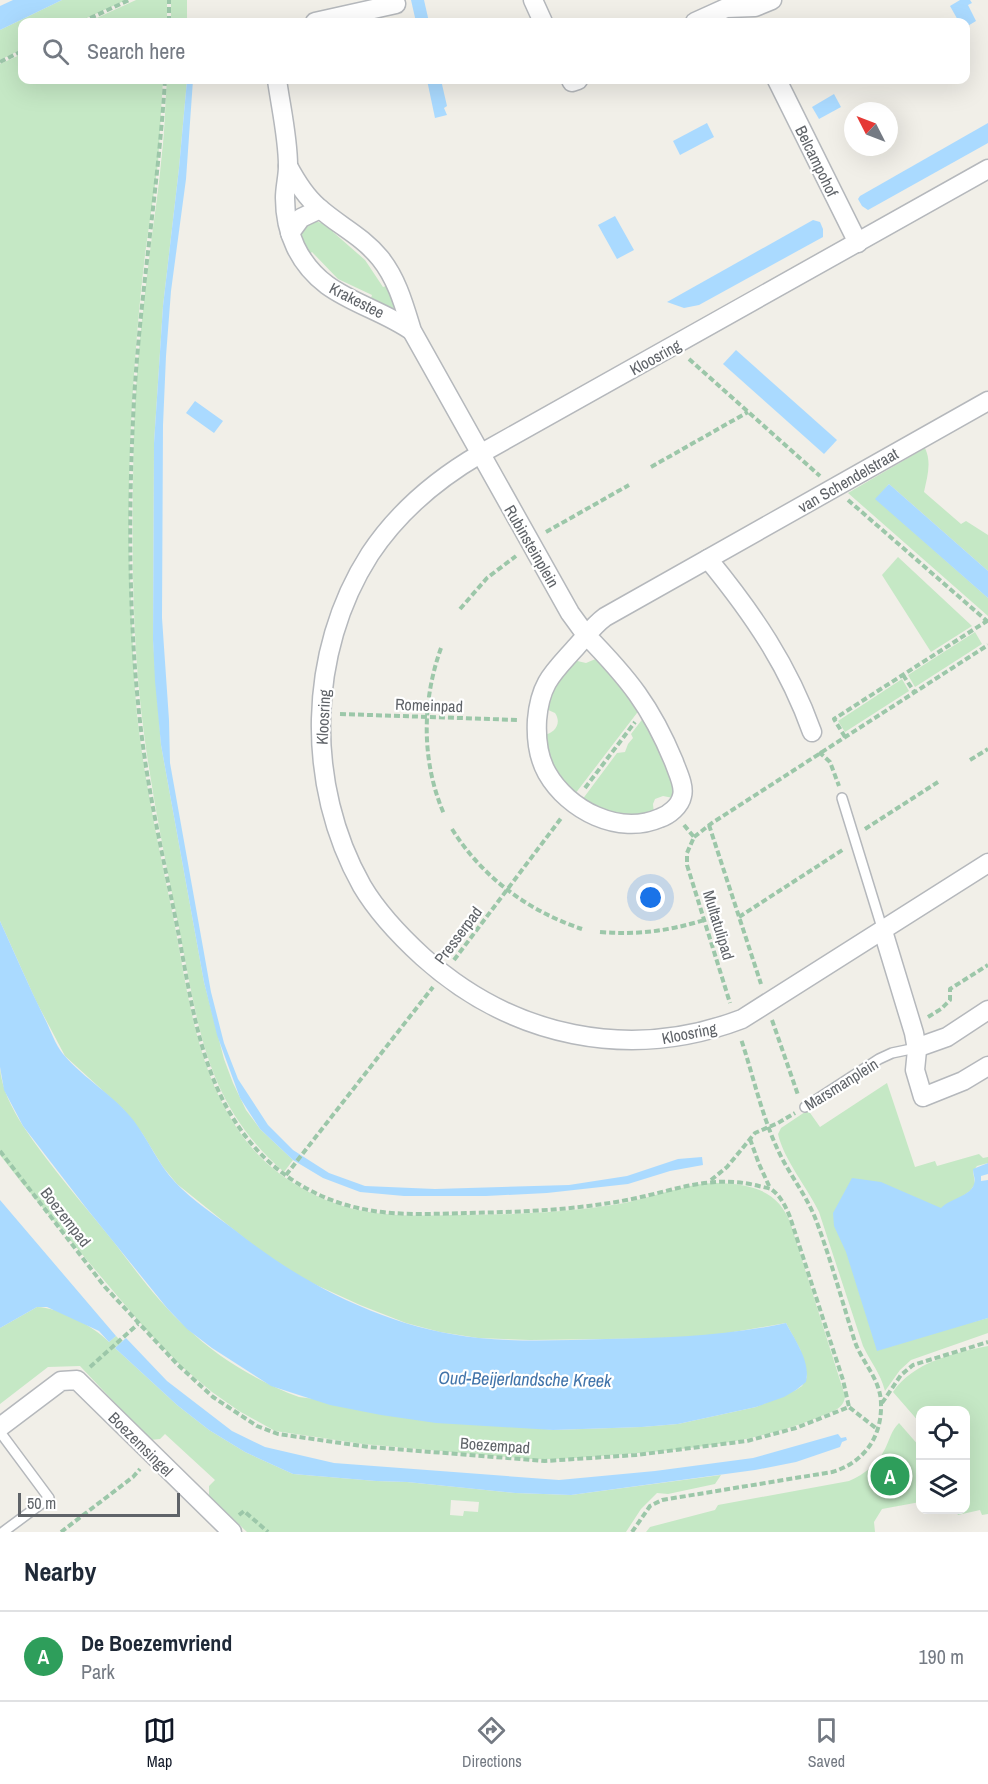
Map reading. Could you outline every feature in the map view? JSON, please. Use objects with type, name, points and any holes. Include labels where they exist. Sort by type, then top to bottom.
[{"type":"street","points":[[532,0],[541,18]]},
{"type":"street","points":[[704,18],[726,8],[743,10],[772,0]]},
{"type":"street","points":[[333,18],[396,4]]},
{"type":"street","name":"Krakestee","points":[[278,84],[288,166],[286,218],[303,261],[325,283],[345,297],[390,317],[412,331]]},
{"type":"street","name":"Belcampohof","points":[[779,84],[858,243]]},
{"type":"street","name":"Krakestee","points":[[288,166],[302,188],[320,209],[356,234],[380,258],[402,297],[412,331],[480,454]]},
{"type":"street","name":"Kloosring","points":[[988,169],[454,469],[415,501],[370,554],[354,585],[337,627],[326,671],[320,741],[327,790],[338,831],[363,886],[382,915],[443,974],[479,998],[510,1014],[544,1027],[585,1037],[620,1040],[665,1039],[698,1033],[736,1021],[767,1005],[988,863]]},
{"type":"street","points":[[290,233],[301,218],[320,209]]},
{"type":"street","name":"van Schendelstraat","points":[[586,635],[605,617],[988,401]]},
{"type":"street","name":"Rubinsteinplein","points":[[480,454],[574,620],[623,673],[647,707],[667,747],[683,790],[682,798],[670,812]]},
{"type":"street","points":[[708,559],[741,600],[767,638],[791,682],[812,732]]},
{"type":"street","points":[[586,635],[557,666],[547,682],[540,702],[537,721],[539,753],[543,764],[555,784],[573,802],[596,816],[626,825],[647,823],[662,818],[670,812]]},
{"type":"street","points":[[883,931],[912,1028],[916,1048],[915,1070],[923,1097],[963,1081],[988,1066]]},
{"type":"street","name":"Marsmanplein","points":[[916,1048],[947,1037],[988,1010]]},
{"type":"street","name":"Boezemsingel","points":[[0,1429],[61,1381],[77,1380],[223,1529]]},
{"type":"lane","points":[[842,798],[883,931]]},
{"type":"lane","name":"Marsmanplein","points":[[805,1107],[879,1059],[892,1053],[916,1048]]},
{"type":"lane","points":[[0,1429],[49,1498],[3,1532]]},
{"type":"path","points":[[91,18],[129,0]]},
{"type":"path","points":[[169,18],[170,0]]},
{"type":"path","points":[[0,62],[18,53]]},
{"type":"path","points":[[651,467],[748,412]]},
{"type":"path","points":[[460,609],[487,578],[531,544],[629,485]]},
{"type":"path","points":[[845,738],[834,719],[987,621]]},
{"type":"path","points":[[670,812],[694,837],[709,825],[988,645]]},
{"type":"path","points":[[441,648],[433,673],[427,717],[428,761],[444,814]]},
{"type":"path","points":[[903,675],[915,693]]},
{"type":"path","name":"Presserpad","points":[[287,1173],[647,707]]},
{"type":"path","name":"Romeinpad","points":[[321,713],[537,721]]},
{"type":"path","points":[[970,760],[988,749]]},
{"type":"path","points":[[821,753],[831,765],[842,798]]},
{"type":"path","points":[[739,917],[938,782]]},
{"type":"path","name":"Multatulipad","points":[[709,825],[767,1005]]},
{"type":"path","points":[[452,829],[475,861],[507,890],[546,915],[582,929]]},
{"type":"path","name":"Multatulipad","points":[[694,837],[688,848],[687,862],[736,1021]]},
{"type":"path","points":[[600,932],[623,934],[656,932],[704,920]]},
{"type":"path","points":[[912,1028],[941,1009],[950,1000],[950,989],[988,965]]},
{"type":"path","points":[[767,1005],[795,1090],[805,1107]]},
{"type":"path","points":[[736,1021],[769,1127],[778,1150],[814,1215],[856,1344],[875,1380],[882,1403]]},
{"type":"path","name":"Marsmanplein","points":[[769,1127],[805,1107]]},
{"type":"path","points":[[711,1181],[727,1167],[758,1131],[769,1127]]},
{"type":"path","points":[[750,1139],[770,1189]]},
{"type":"path","name":"Boezempad","points":[[0,1151],[105,1287],[177,1364],[213,1397],[257,1426],[278,1434],[369,1447],[545,1461],[636,1455],[747,1442],[796,1428],[849,1407],[877,1429]]},
{"type":"path","points":[[107,1351],[138,1324]]},
{"type":"path","points":[[633,1532],[650,1506],[662,1500],[820,1474],[846,1467],[866,1453],[870,1447],[877,1429],[882,1403],[901,1375],[913,1365],[988,1342]]},
{"type":"path","points":[[61,1532],[133,1477],[153,1455]]},
{"type":"green space","points":[[62,0],[126,0],[87,18],[25,18]]},
{"type":"green space","points":[[136,0],[167,0],[167,18],[97,18]]},
{"type":"green space","points":[[171,0],[187,0],[187,18],[171,18]]},
{"type":"green space","points":[[18,21],[18,51],[0,60],[0,30]]},
{"type":"green space","points":[[18,56],[18,84],[163,84],[158,163],[139,311],[131,432],[129,541],[135,692],[149,793],[191,1011],[208,1069],[219,1097],[234,1123],[261,1158],[282,1176],[331,1202],[370,1212],[425,1216],[556,1211],[619,1204],[706,1183],[741,1185],[762,1191],[779,1204],[791,1225],[845,1396],[844,1401],[836,1410],[796,1426],[724,1443],[651,1452],[555,1459],[531,1459],[363,1444],[275,1431],[239,1411],[181,1366],[147,1331],[0,1155],[0,1067],[5,1090],[23,1126],[55,1170],[167,1308],[199,1339],[226,1359],[269,1384],[299,1397],[553,1430],[642,1427],[678,1424],[756,1407],[796,1390],[802,1386],[807,1377],[800,1349],[786,1323],[722,1334],[677,1338],[530,1340],[478,1338],[440,1332],[406,1323],[360,1305],[301,1278],[264,1254],[177,1184],[123,1109],[65,1056],[36,1001],[0,921],[0,64]]},
{"type":"green space","points":[[167,84],[187,84],[163,306],[154,443],[153,640],[161,745],[204,982],[224,1059],[246,1110],[260,1129],[293,1160],[284,1172],[257,1145],[236,1117],[220,1088],[208,1058],[199,1026],[161,840],[140,700],[134,598],[134,429],[146,281],[164,135]]},
{"type":"green space","points":[[315,221],[335,227],[333,232],[365,260],[383,287],[389,285],[399,315],[370,301],[372,295],[338,279],[312,252],[307,256],[301,244],[300,235],[304,228]]},
{"type":"green space","points":[[925,448],[929,465],[924,492],[961,524],[966,521],[988,535],[988,571],[889,484],[876,499],[988,598],[988,616],[848,493]]},
{"type":"green space","points":[[898,557],[972,626],[931,652],[882,575]]},
{"type":"green space","points":[[975,632],[982,644],[915,687],[908,675]]},
{"type":"green space","points":[[598,658],[640,709],[575,794],[558,774],[551,761],[544,735],[554,730],[558,720],[555,713],[546,709],[551,690],[573,660],[586,663]]},
{"type":"green space","points":[[902,679],[909,691],[845,732],[838,721]]},
{"type":"green space","points":[[644,717],[675,786],[673,798],[663,796],[655,799],[654,814],[644,816],[609,813],[582,800],[617,753],[625,752],[633,738],[631,734]]},
{"type":"green space","points":[[887,1083],[915,1167],[935,1161],[937,1166],[979,1154],[983,1158],[988,1157],[988,1163],[977,1166],[973,1171],[975,1184],[963,1196],[973,1322],[988,1318],[988,1333],[911,1360],[900,1370],[885,1391],[863,1346],[819,1212],[785,1154],[778,1134],[781,1128],[808,1110],[820,1127]]},
{"type":"green space","points":[[37,1307],[55,1310],[76,1319],[95,1330],[109,1342],[116,1336],[122,1342],[115,1348],[177,1405],[209,1430],[245,1452],[293,1474],[515,1493],[571,1495],[721,1475],[715,1484],[668,1494],[657,1493],[641,1509],[626,1532],[247,1532],[209,1496],[209,1486],[215,1480],[165,1434],[160,1439],[150,1440],[80,1366],[48,1367],[0,1404],[0,1328]],"holes":[[[451,1500],[479,1502],[478,1512],[464,1511],[463,1516],[450,1515]]]},
{"type":"green space","points":[[988,1346],[988,1514],[982,1515],[980,1510],[970,1512],[970,1406],[916,1406],[916,1418],[893,1392],[901,1382],[923,1366],[962,1352]]},
{"type":"green space","points":[[899,1423],[916,1442],[916,1503],[882,1509],[874,1522],[875,1532],[646,1532],[650,1527],[715,1510],[718,1505],[849,1481],[874,1464],[885,1449],[892,1432]]},
{"type":"water","points":[[13,0],[62,0],[25,18],[18,18],[18,21],[0,30],[0,6]]},
{"type":"water","points":[[411,0],[424,0],[428,18],[415,18]]},
{"type":"water","points":[[960,0],[970,0],[972,3],[968,5],[976,21],[970,25],[970,18],[957,18],[950,6]]},
{"type":"water","points":[[187,84],[193,84],[186,179],[171,291],[166,356],[163,425],[162,618],[170,763],[211,992],[224,1043],[238,1079],[268,1125],[293,1150],[329,1173],[365,1186],[435,1189],[569,1185],[627,1176],[678,1159],[702,1157],[703,1165],[670,1171],[628,1184],[547,1193],[404,1196],[360,1192],[323,1178],[293,1160],[260,1129],[240,1098],[217,1035],[204,982],[161,745],[155,681],[153,640],[154,443],[163,306]]},
{"type":"water","points":[[428,84],[442,84],[447,106],[444,108],[447,115],[435,118]]},
{"type":"water","points":[[834,94],[841,107],[819,119],[812,107]]},
{"type":"water","points":[[707,123],[714,137],[680,155],[673,141]]},
{"type":"water","points":[[988,123],[988,143],[868,210],[862,206],[858,199],[860,196]]},
{"type":"water","points":[[615,216],[634,250],[617,259],[598,225]]},
{"type":"water","points":[[813,220],[820,222],[823,237],[699,305],[684,308],[667,302]]},
{"type":"water","points":[[736,350],[837,440],[824,454],[723,364]]},
{"type":"water","points":[[195,401],[223,421],[214,433],[186,413]]},
{"type":"water","points":[[889,484],[988,571],[988,598],[875,499]]},
{"type":"water","name":"Oud-Beijerlandsche Kreek","points":[[0,921],[63,1054],[134,1121],[164,1168],[182,1189],[263,1251],[320,1287],[381,1315],[446,1333],[479,1338],[558,1340],[674,1337],[719,1334],[786,1323],[804,1359],[806,1382],[784,1397],[756,1407],[678,1424],[553,1430],[436,1423],[381,1415],[330,1405],[271,1386],[187,1329],[167,1308],[87,1209],[23,1126],[4,1090],[0,1067]]},
{"type":"water","points":[[988,1163],[988,1174],[981,1176],[981,1181],[988,1180],[988,1318],[877,1351],[846,1252],[834,1226],[833,1213],[852,1178],[881,1182],[941,1208],[969,1191],[975,1182],[973,1169]]},
{"type":"water","points":[[0,1200],[116,1336],[109,1342],[99,1331],[47,1307],[37,1307],[0,1328]]},
{"type":"water","points":[[126,1338],[167,1381],[232,1431],[265,1447],[334,1463],[559,1480],[655,1471],[753,1458],[838,1434],[841,1438],[846,1437],[847,1440],[842,1442],[840,1447],[796,1462],[755,1470],[571,1495],[515,1493],[293,1474],[245,1452],[209,1430],[177,1405],[115,1348]]},
{"type":"place","name":"De Boezemvriend","points":[[890,1476]]}]
